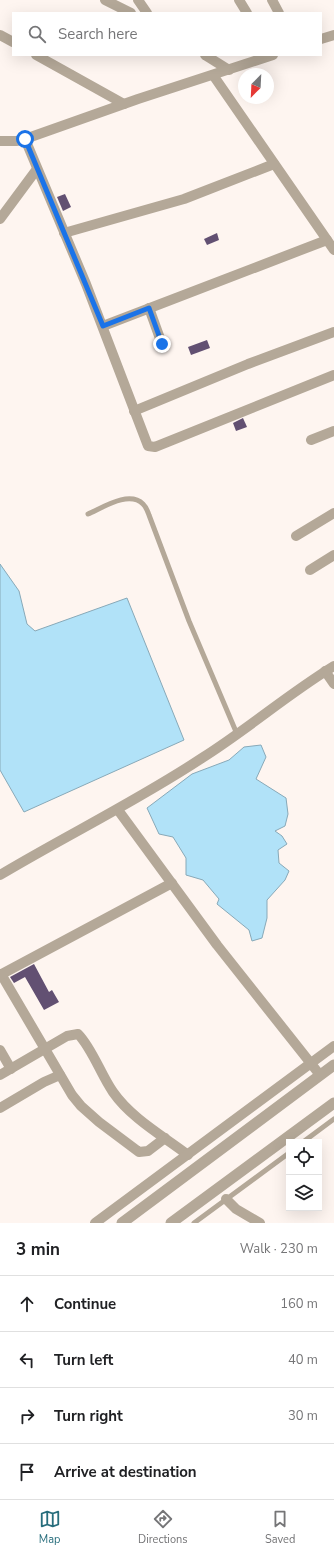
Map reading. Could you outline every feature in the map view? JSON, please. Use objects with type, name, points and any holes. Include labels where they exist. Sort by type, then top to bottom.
[{"type":"street","points":[[105,0],[129,12]]},
{"type":"street","points":[[138,0],[145,12]]},
{"type":"street","points":[[239,0],[245,12]]},
{"type":"street","points":[[272,0],[278,12]]},
{"type":"street","points":[[0,35],[12,41]]},
{"type":"street","points":[[322,39],[334,35]]},
{"type":"street","points":[[38,56],[124,104]]},
{"type":"street","points":[[207,56],[229,70]]},
{"type":"street","points":[[2,140],[25,139],[124,104],[270,56]]},
{"type":"street","points":[[212,75],[334,250]]},
{"type":"street","points":[[25,139],[103,326],[146,443],[151,447],[155,447],[334,375]]},
{"type":"street","points":[[64,233],[184,200],[274,164]]},
{"type":"street","points":[[0,219],[37,170]]},
{"type":"street","points":[[103,326],[327,240]]},
{"type":"street","points":[[149,308],[162,344]]},
{"type":"street","points":[[134,411],[242,366],[334,332]]},
{"type":"street","points":[[311,440],[334,431]]},
{"type":"street","points":[[296,536],[334,513]]},
{"type":"street","points":[[310,570],[334,555]]},
{"type":"street","points":[[0,875],[118,810],[202,758],[237,734],[270,708],[330,668],[334,684]]},
{"type":"street","points":[[118,810],[274,1018],[320,1075]]},
{"type":"street","points":[[165,1138],[143,1153],[134,1150],[81,1106],[60,1075],[1,974],[172,882]]},
{"type":"street","points":[[0,1075],[44,1048],[67,1036],[78,1034],[114,1093],[132,1112],[188,1155]]},
{"type":"street","points":[[95,1223],[334,1046]]},
{"type":"street","points":[[0,1050],[11,1069]]},
{"type":"street","points":[[122,1223],[334,1065]]},
{"type":"street","points":[[0,1108],[44,1082],[60,1075]]},
{"type":"street","points":[[171,1223],[334,1103]]},
{"type":"street","points":[[226,1199],[236,1209],[260,1223]]},
{"type":"lane","points":[[88,514],[122,500],[134,499],[143,504],[149,515],[189,621],[237,734]]},
{"type":"lane","points":[[307,1139],[334,1119]]},
{"type":"lane","points":[[194,1223],[286,1154]]},
{"type":"water","points":[[0,564],[19,591],[27,624],[35,631],[127,598],[184,740],[24,812],[0,770]]},
{"type":"water","points":[[261,745],[266,757],[256,779],[286,798],[288,814],[285,826],[275,831],[282,836],[287,844],[278,850],[279,863],[289,871],[285,880],[267,900],[267,918],[262,938],[252,941],[249,930],[217,904],[219,899],[203,880],[186,875],[186,858],[173,837],[159,834],[147,808],[192,774],[229,760],[244,747]]},
{"type":"building","points":[[65,194],[71,207],[63,211],[57,197]]},
{"type":"building","points":[[217,233],[219,240],[207,245],[204,239]]},
{"type":"building","points":[[207,340],[210,348],[191,355],[188,347]]},
{"type":"building","points":[[243,418],[247,427],[236,431],[233,423]]},
{"type":"building","points":[[34,964],[49,992],[52,990],[59,1002],[44,1010],[25,977],[14,983],[10,977]]},
{"type":"route","points":[[25,139],[103,326],[149,308],[162,344]]}]
